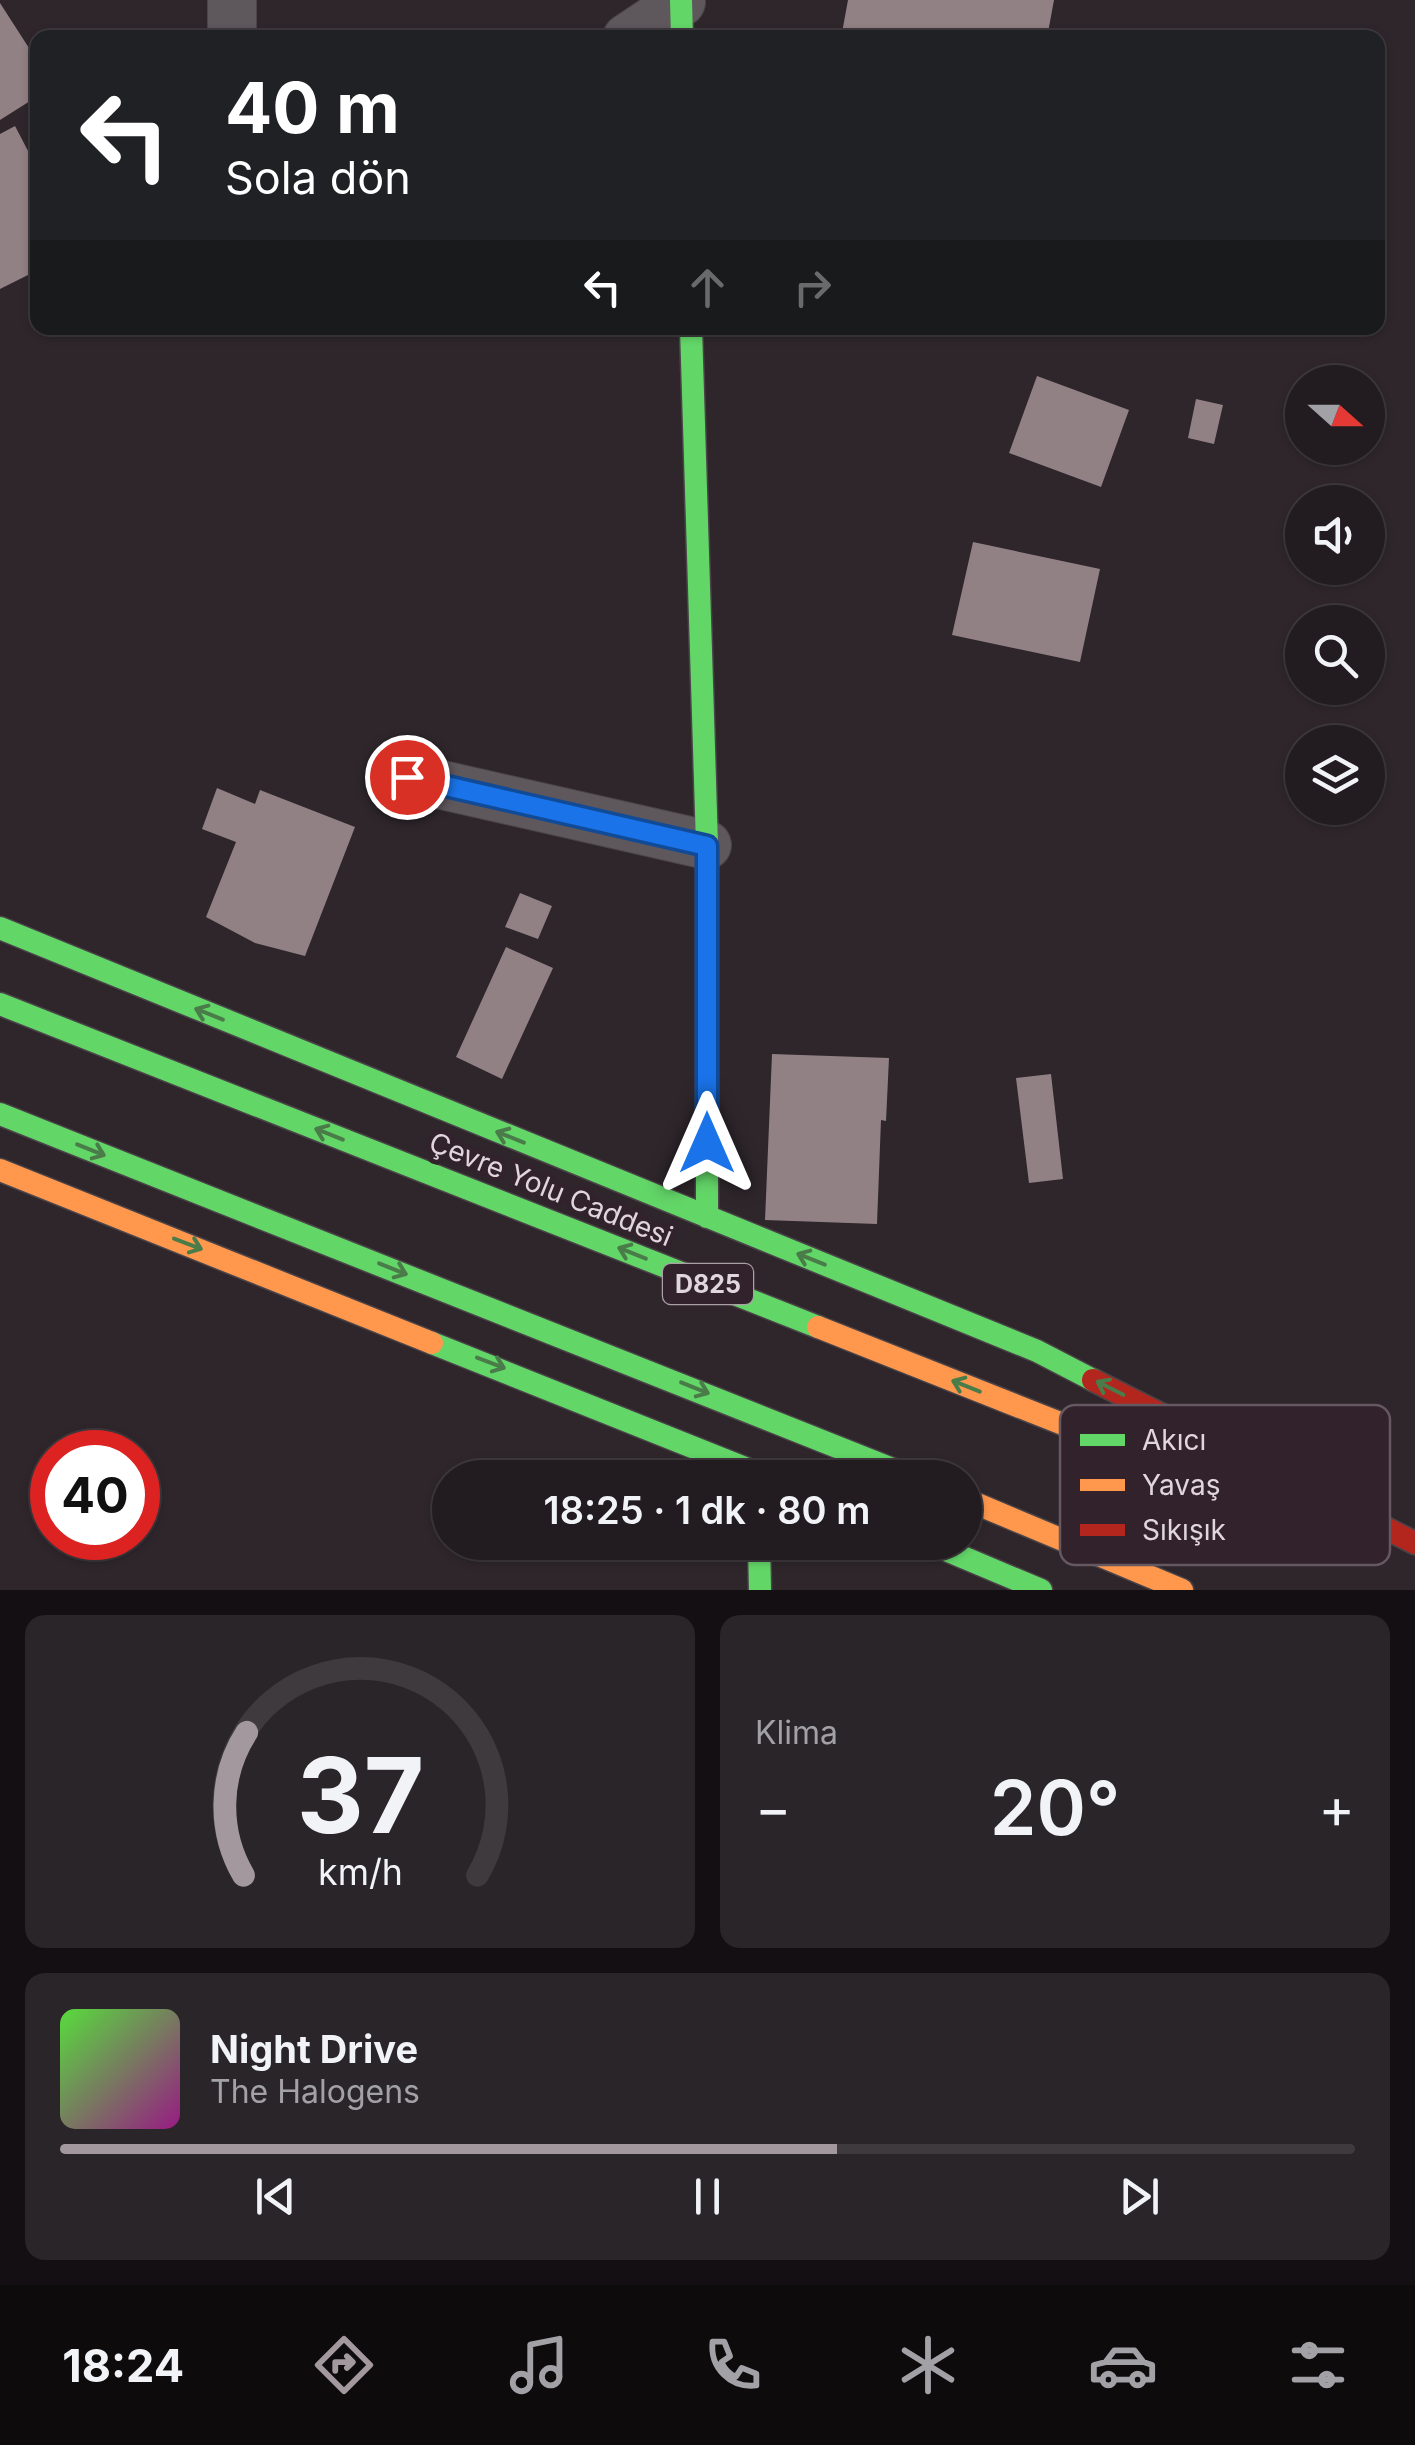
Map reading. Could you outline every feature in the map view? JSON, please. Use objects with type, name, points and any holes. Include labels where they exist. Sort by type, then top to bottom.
[{"type":"main road","points":[[691,335],[707,846],[706,1217]]},
{"type":"main road","points":[[0,928],[1037,1351],[1143,1405]]},
{"type":"main road","name":"Çevre Yolu Caddesi","points":[[0,1004],[1060,1423]]},
{"type":"main road","points":[[0,1114],[870,1460]]},
{"type":"main road","points":[[0,1170],[722,1460]]},
{"type":"main road","points":[[982,1506],[1060,1539]]},
{"type":"main road","points":[[1390,1530],[1415,1543]]},
{"type":"main road","points":[[1390,1554],[1415,1564]]},
{"type":"main road","points":[[759,1560],[760,1590]]},
{"type":"main road","points":[[970,1560],[1041,1590]]},
{"type":"main road","points":[[1122,1565],[1182,1590]]},
{"type":"street","points":[[232,0],[232,30]]},
{"type":"street","points":[[644,30],[681,13]]},
{"type":"street","points":[[407,777],[707,846]]},
{"type":"building","points":[[848,0],[1054,0],[1048,30],[842,30]]},
{"type":"building","points":[[0,3],[30,50],[30,101],[0,120]]},
{"type":"building","points":[[15,126],[30,155],[30,274],[0,289],[0,134]]},
{"type":"building","points":[[1037,376],[1129,410],[1101,487],[1009,453]]},
{"type":"building","points":[[1196,399],[1223,405],[1214,444],[1188,438]]},
{"type":"building","points":[[973,542],[1100,569],[1080,662],[952,635]]},
{"type":"building","points":[[217,788],[255,804],[260,790],[355,827],[305,956],[255,943],[206,917],[236,842],[202,829]]},
{"type":"building","points":[[520,893],[552,906],[538,939],[505,927]]},
{"type":"building","points":[[506,947],[553,968],[502,1079],[456,1057]]},
{"type":"building","points":[[772,1054],[889,1058],[886,1121],[881,1120],[877,1224],[765,1220]]},
{"type":"building","points":[[1051,1074],[1063,1179],[1029,1183],[1016,1078]]},
{"type":"traffic: fast","points":[[681,0],[682,30]]},
{"type":"traffic: fast","points":[[691,335],[707,845],[707,1217]]},
{"type":"traffic: fast","points":[[0,928],[1037,1351],[1093,1380]]},
{"type":"traffic: fast","points":[[0,1004],[818,1327]]},
{"type":"traffic: fast","points":[[0,1114],[870,1460]]},
{"type":"traffic: fast","points":[[432,1343],[725,1460]]},
{"type":"traffic: fast","points":[[759,1560],[760,1590]]},
{"type":"traffic: fast","points":[[970,1560],[1041,1590]]},
{"type":"traffic: slow","points":[[0,1170],[432,1343]]},
{"type":"traffic: slow","points":[[818,1327],[1060,1423]]},
{"type":"traffic: slow","points":[[982,1506],[1060,1539]]},
{"type":"traffic: slow","points":[[1122,1565],[1182,1590]]},
{"type":"traffic: jam","points":[[1093,1380],[1142,1405]]},
{"type":"traffic: jam","points":[[1390,1530],[1415,1543]]},
{"type":"route","points":[[407,777],[707,846],[707,1143]]}]
